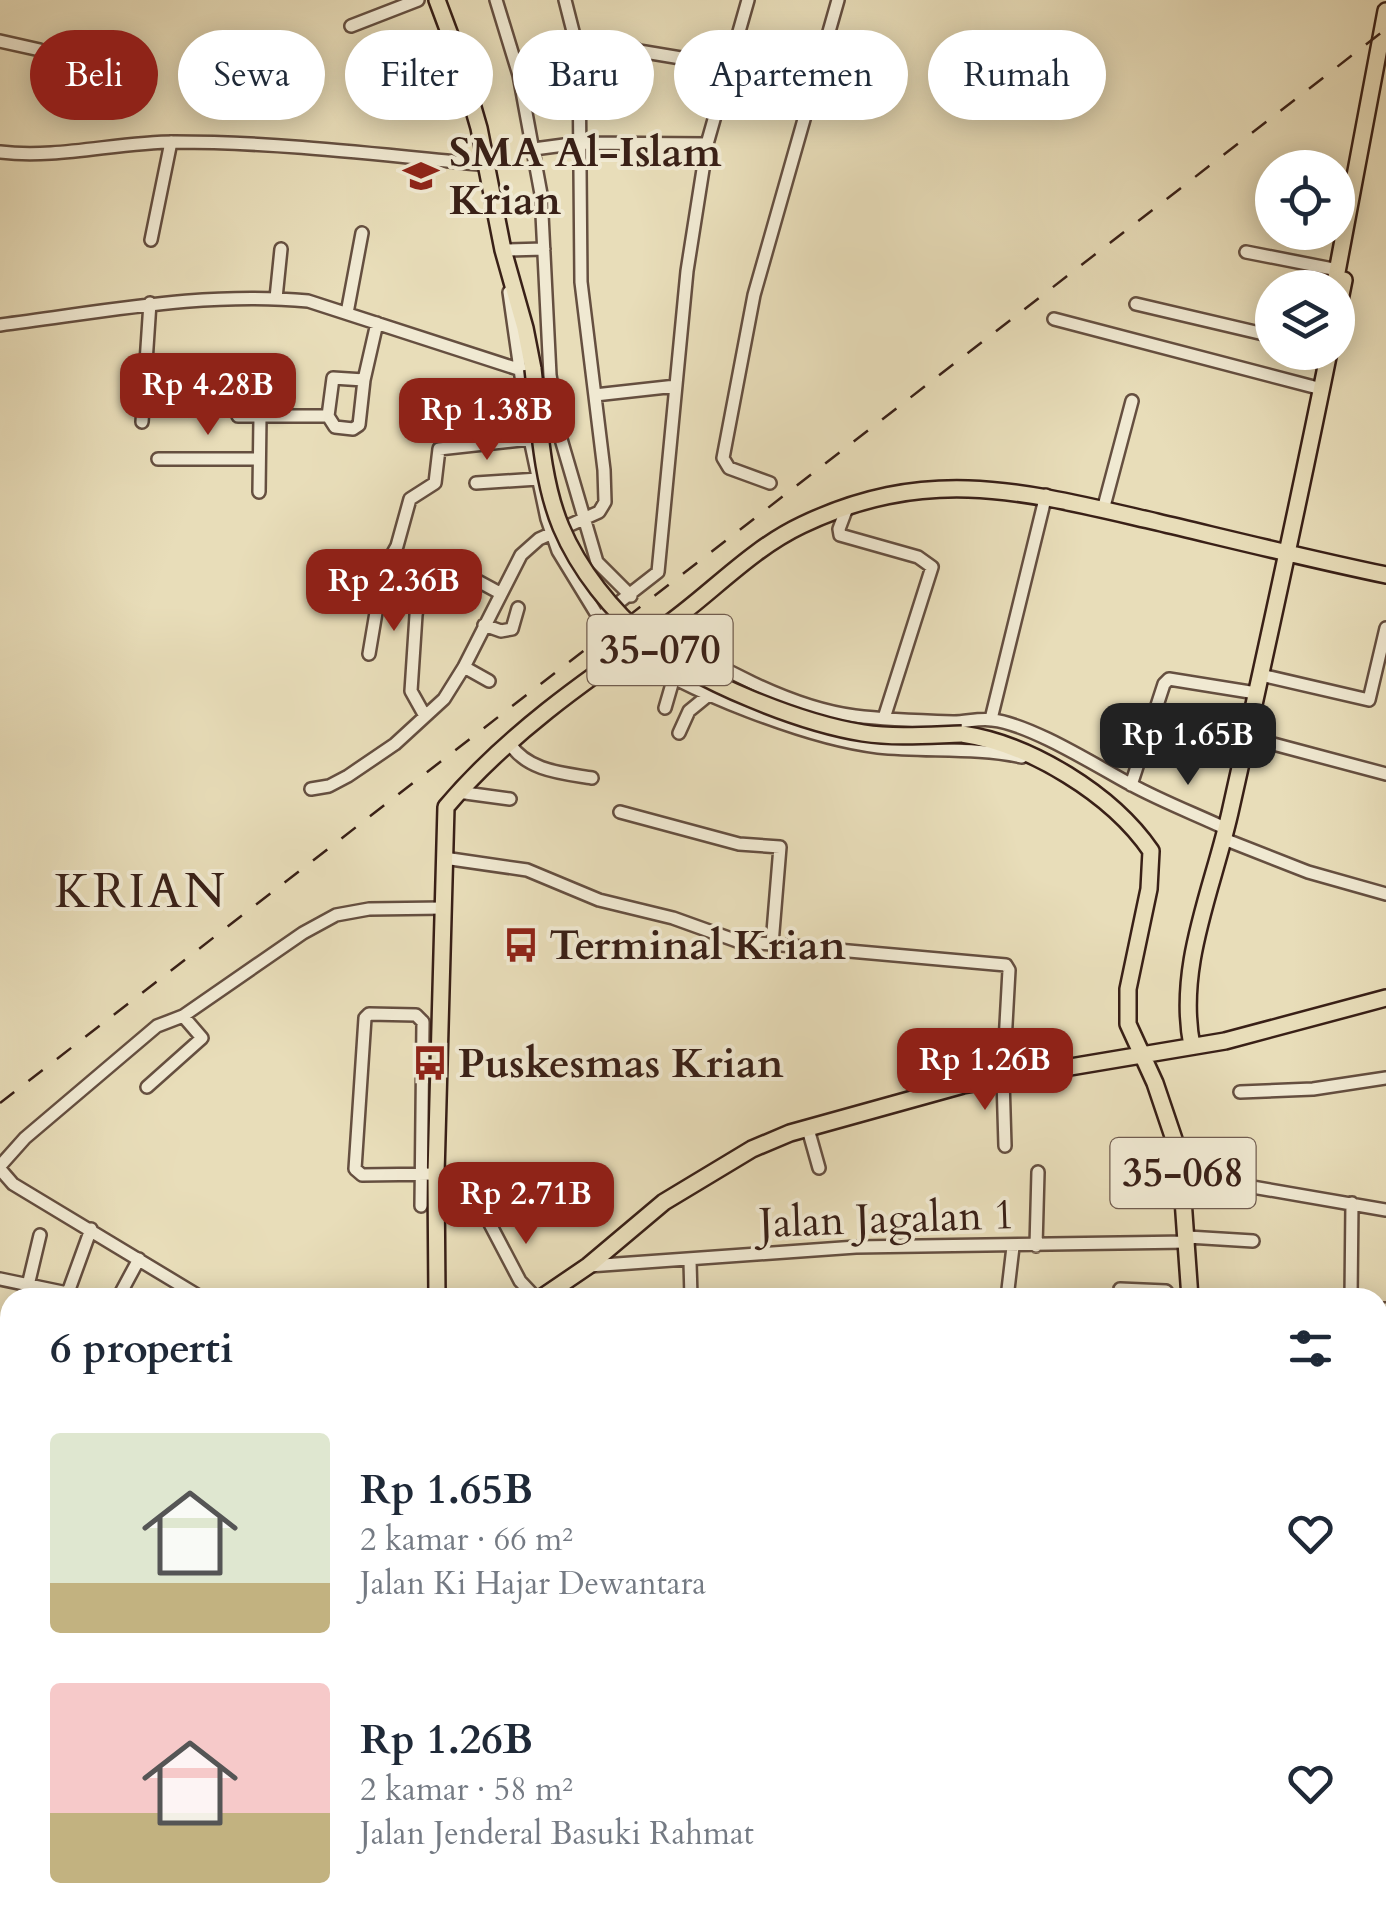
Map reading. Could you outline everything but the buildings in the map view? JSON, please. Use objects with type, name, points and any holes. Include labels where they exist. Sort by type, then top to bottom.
[{"type":"main road","name":"35-070","points":[[437,0],[459,59],[526,328],[527,370],[560,524],[598,590],[647,641],[719,683],[815,722],[865,734],[962,734],[1009,745],[1068,776],[1130,824],[1151,850],[1149,888],[1127,999],[1128,1024],[1143,1055]]},
{"type":"main road","points":[[1338,270],[1386,11]]},
{"type":"main road","points":[[1346,270],[1386,60]]},
{"type":"main road","points":[[1281,552],[1317,370]]},
{"type":"main road","points":[[1192,1046],[1187,988],[1190,962],[1248,736],[1274,600],[1270,584],[1325,370]]},
{"type":"main road","points":[[435,1288],[429,1174],[446,808],[458,792],[540,716],[767,545],[848,505],[919,489],[970,487],[1046,495],[1386,575]]},
{"type":"main road","points":[[556,1288],[678,1193],[752,1149],[808,1128],[912,1097],[1225,1041],[1386,998]]},
{"type":"main road","name":"35-068","points":[[1143,1055],[1172,1126],[1183,1174],[1190,1288]]},
{"type":"street","points":[[350,26],[418,0]]},
{"type":"street","points":[[496,0],[519,75],[534,149],[550,375],[577,522],[597,562],[629,597]]},
{"type":"street","points":[[565,0],[573,30]]},
{"type":"street","points":[[739,30],[748,0]]},
{"type":"street","points":[[770,483],[728,468],[723,458],[754,295],[838,0]]},
{"type":"street","points":[[0,41],[30,48]]},
{"type":"street","points":[[311,789],[329,786],[348,776],[394,744],[444,699],[521,555],[555,531],[599,512],[604,502],[604,470],[581,282],[579,120]]},
{"type":"street","points":[[0,325],[150,302],[308,300],[527,370],[530,439],[558,551],[599,618],[658,572],[687,270],[714,120]]},
{"type":"street","points":[[0,152],[35,153],[171,142],[272,144],[487,165]]},
{"type":"street","points":[[151,240],[171,142]]},
{"type":"street","points":[[534,149],[579,143],[707,144]]},
{"type":"street","points":[[348,312],[362,232]]},
{"type":"street","points":[[276,298],[280,249]]},
{"type":"street","points":[[505,250],[541,249]]},
{"type":"street","points":[[1246,252],[1338,270]]},
{"type":"street","points":[[142,422],[150,302]]},
{"type":"street","points":[[1136,304],[1255,332]]},
{"type":"street","points":[[1054,318],[1314,387]]},
{"type":"street","points":[[364,380],[332,378],[328,416],[335,428],[358,428],[364,380],[378,322]]},
{"type":"street","points":[[596,395],[676,386]]},
{"type":"street","points":[[1103,510],[1132,401]]},
{"type":"street","points":[[238,416],[328,416]]},
{"type":"street","points":[[259,492],[260,417]]},
{"type":"street","points":[[369,654],[382,571],[398,542],[410,499],[435,482],[440,448],[530,439]]},
{"type":"street","points":[[158,459],[258,459]]},
{"type":"street","points":[[476,482],[538,478]]},
{"type":"street","points":[[991,720],[1046,495]]},
{"type":"street","points":[[848,505],[840,535],[918,557],[932,567],[884,718]]},
{"type":"street","points":[[425,716],[411,691],[416,615],[426,562],[437,559],[500,593]]},
{"type":"street","points":[[484,625],[501,632],[512,629],[518,608]]},
{"type":"street","points":[[1260,674],[1370,700],[1386,628]]},
{"type":"street","points":[[659,629],[762,686],[804,715],[991,720],[1088,759],[1225,834],[1308,872],[1386,894]]},
{"type":"street","points":[[635,647],[674,677],[710,693],[804,715],[879,747],[1010,754],[1068,776]]},
{"type":"street","points":[[464,667],[489,681]]},
{"type":"street","points":[[665,708],[674,677]]},
{"type":"street","points":[[1131,785],[1166,681],[1176,678],[1256,693]]},
{"type":"street","points":[[679,732],[689,711],[710,693]]},
{"type":"street","points":[[1248,736],[1386,774]]},
{"type":"street","points":[[510,744],[519,757],[546,770],[592,778]]},
{"type":"street","points":[[458,792],[510,799]]},
{"type":"street","points":[[620,812],[739,844],[780,847],[772,944]]},
{"type":"street","points":[[444,858],[527,870],[599,900],[673,918],[737,940],[1006,965],[1005,1146]]},
{"type":"street","points":[[186,1288],[13,1184],[0,1168],[25,1138],[157,1026],[183,1016],[298,936],[350,910],[444,908]]},
{"type":"street","points":[[421,1206],[429,1174],[423,1022],[416,1016],[369,1014],[364,1018],[355,1169],[362,1174],[429,1174]]},
{"type":"street","points":[[146,1087],[202,1038],[183,1016]]},
{"type":"street","points":[[1240,1092],[1313,1089],[1386,1078]]},
{"type":"street","points":[[808,1128],[819,1168]]},
{"type":"street","points":[[1036,1246],[1038,1172]]},
{"type":"street","points":[[1183,1174],[1386,1210]]},
{"type":"street","points":[[1351,1288],[1352,1203]]},
{"type":"street","points":[[488,1222],[520,1281],[532,1288]]},
{"type":"street","points":[[70,1288],[91,1229]]},
{"type":"street","points":[[27,1288],[40,1234]]},
{"type":"street","name":"Jalan Jagalan 1","points":[[588,1266],[856,1247],[1252,1241]]},
{"type":"street","points":[[1007,1288],[1013,1247]]},
{"type":"street","points":[[123,1288],[139,1258]]},
{"type":"street","points":[[690,1261],[691,1288]]},
{"type":"railway","points":[[0,1103],[1386,29]]},
{"type":"place","name":"SMA Al-Islam Krian","points":[[421,176]]},
{"type":"place","name":"Terminal Krian","points":[[521,945]]},
{"type":"place","name":"Puskesmas Krian","points":[[430,1063]]},
{"type":"district","name":"KRIAN","points":[[141,891]]}]
